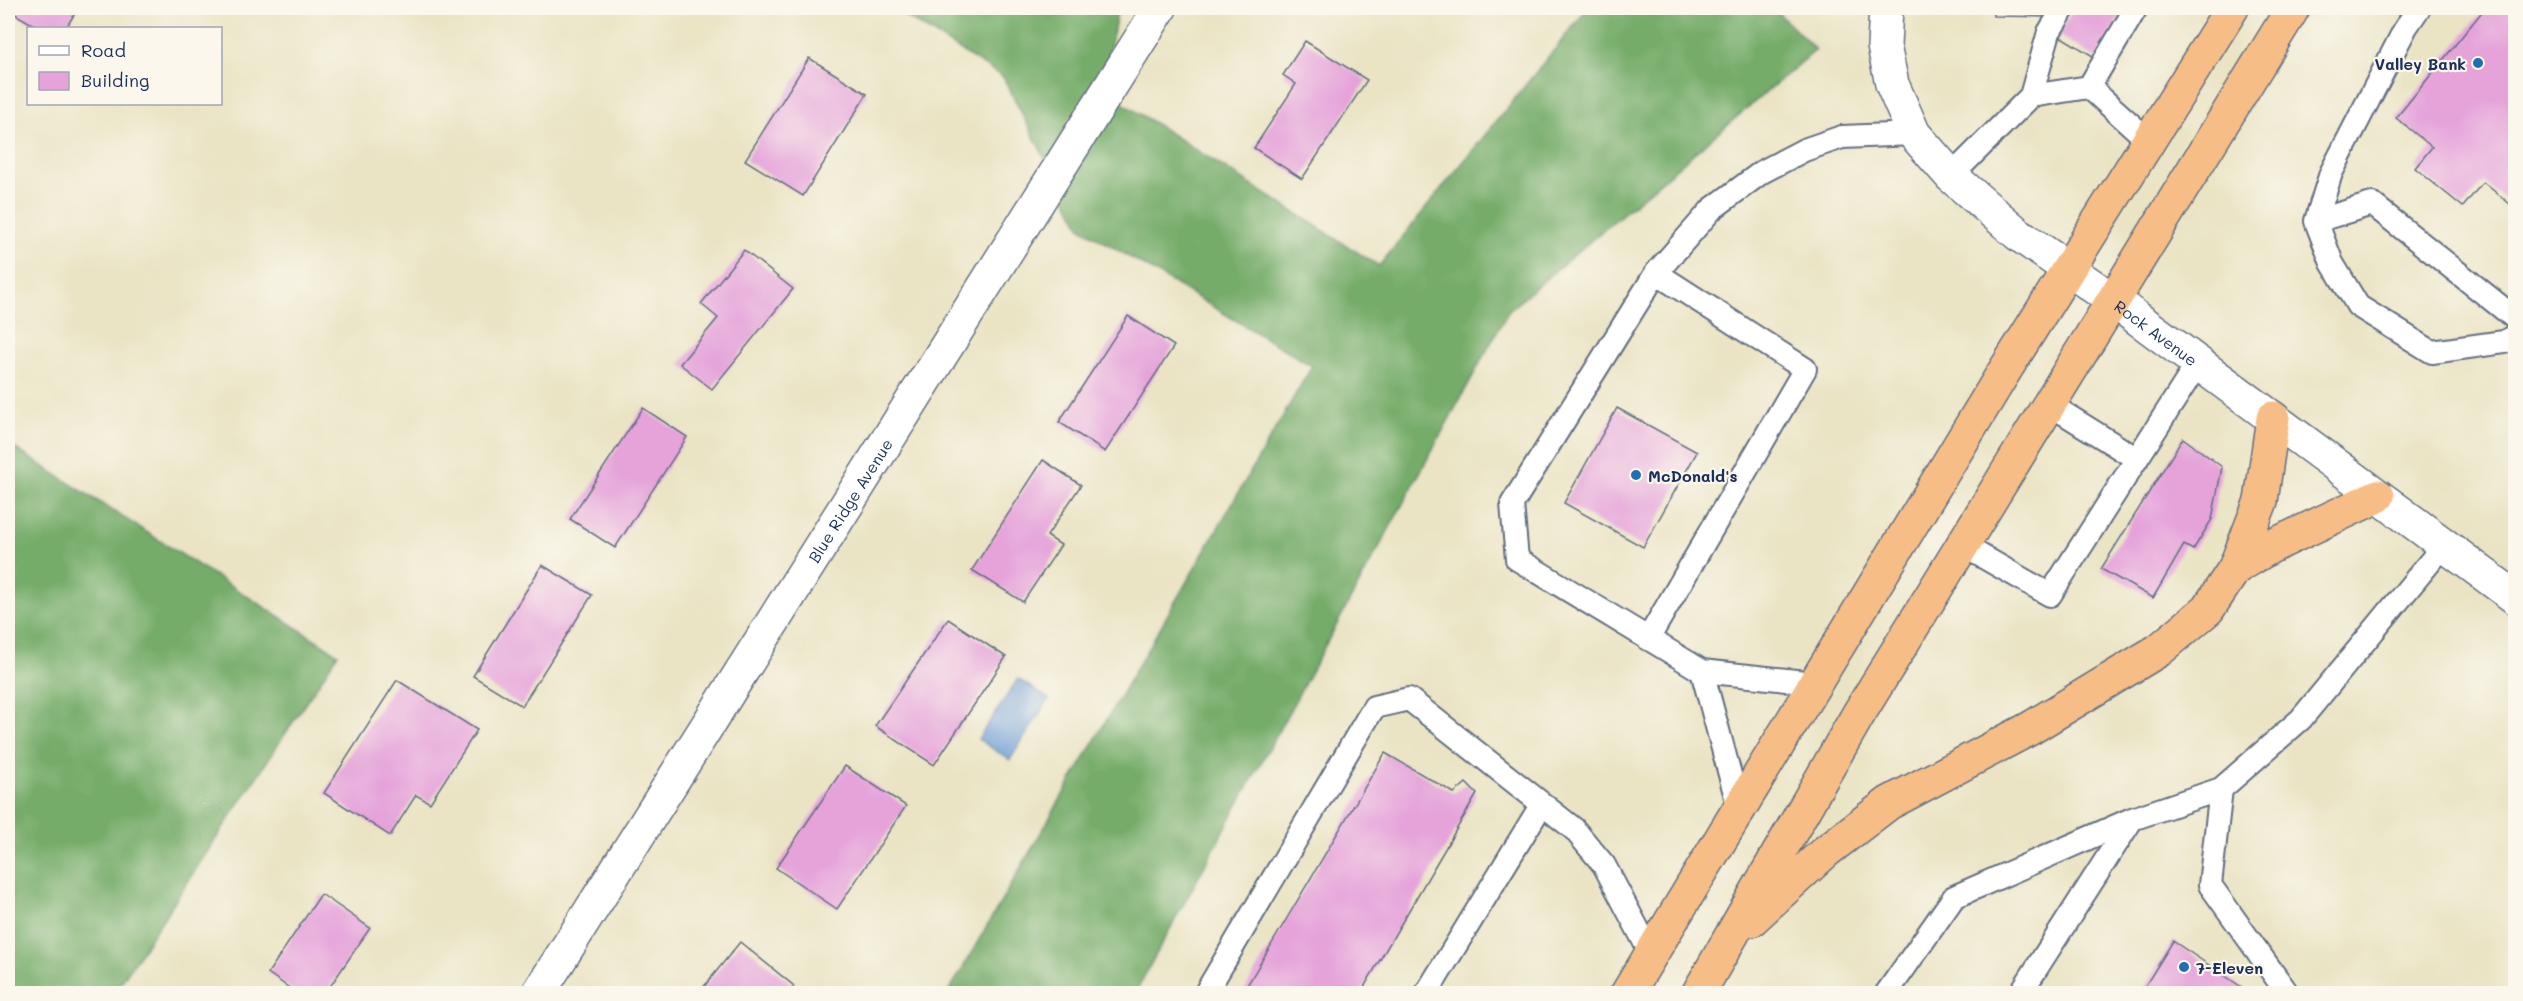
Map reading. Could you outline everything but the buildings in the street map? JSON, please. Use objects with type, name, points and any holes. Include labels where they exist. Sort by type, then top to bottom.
[{"type":"highway","points":[[1627,993],[2069,269],[2232,8]]},
{"type":"highway","points":[[1698,993],[1858,715],[2293,8]]},
{"type":"highway","points":[[1728,942],[1825,852],[1889,803],[2029,729],[2159,650],[2208,609],[2235,568],[2261,501],[2273,418]]},
{"type":"highway","points":[[2235,568],[2270,547],[2378,496]]},
{"type":"street","name":"Blue Ridge Avenue","points":[[538,993],[1160,8]]},
{"type":"street","name":"Rock Avenue","points":[[1886,8],[1886,56],[1892,84],[1914,134],[1951,176],[2018,234],[2114,301],[2516,598]]},
{"type":"lane","points":[[1951,176],[2031,96],[2049,32],[2064,8]]},
{"type":"lane","points":[[2089,87],[2136,8]]},
{"type":"lane","points":[[2419,8],[2406,27],[2331,172],[2316,221],[2332,262],[2358,306],[2432,352],[2504,342],[2516,335]]},
{"type":"lane","points":[[2031,96],[2089,87]]},
{"type":"lane","points":[[2089,87],[2149,141]]},
{"type":"lane","points":[[1815,683],[1702,671],[1517,559],[1512,504],[1656,273],[1712,209],[1762,172],[1804,150],[1842,137],[1914,134]]},
{"type":"lane","points":[[2316,221],[2372,204],[2516,319]]},
{"type":"lane","points":[[1648,639],[1805,369],[1656,273]]},
{"type":"lane","points":[[1964,546],[2050,595],[2198,363]]},
{"type":"lane","points":[[2049,404],[2137,459]]},
{"type":"lane","points":[[1886,993],[1954,897],[2132,819],[2221,789],[2301,719],[2444,545]]},
{"type":"lane","points":[[1702,671],[1739,808]]},
{"type":"lane","points":[[1205,993],[1374,707],[1409,699],[1574,829],[1604,865],[1651,954]]},
{"type":"lane","points":[[2221,789],[2210,885],[2288,993]]},
{"type":"lane","points":[[1426,993],[1542,804]]},
{"type":"lane","points":[[2020,993],[2132,819]]},
{"type":"green space","points":[[892,8],[1118,8],[1102,90],[1379,266],[1588,8],[1773,8],[1816,50],[1509,310],[1135,993],[948,993],[1312,366],[1081,228],[1003,77]]},
{"type":"green space","points":[[8,444],[338,654],[114,993],[8,993]]},
{"type":"water","points":[[1018,679],[1049,699],[1010,760],[978,739]]},
{"type":"place","name":"Valley Bank","points":[[2478,63]]},
{"type":"place","name":"McDonald's","points":[[1636,475]]},
{"type":"place","name":"7-Eleven","points":[[2184,967]]}]
